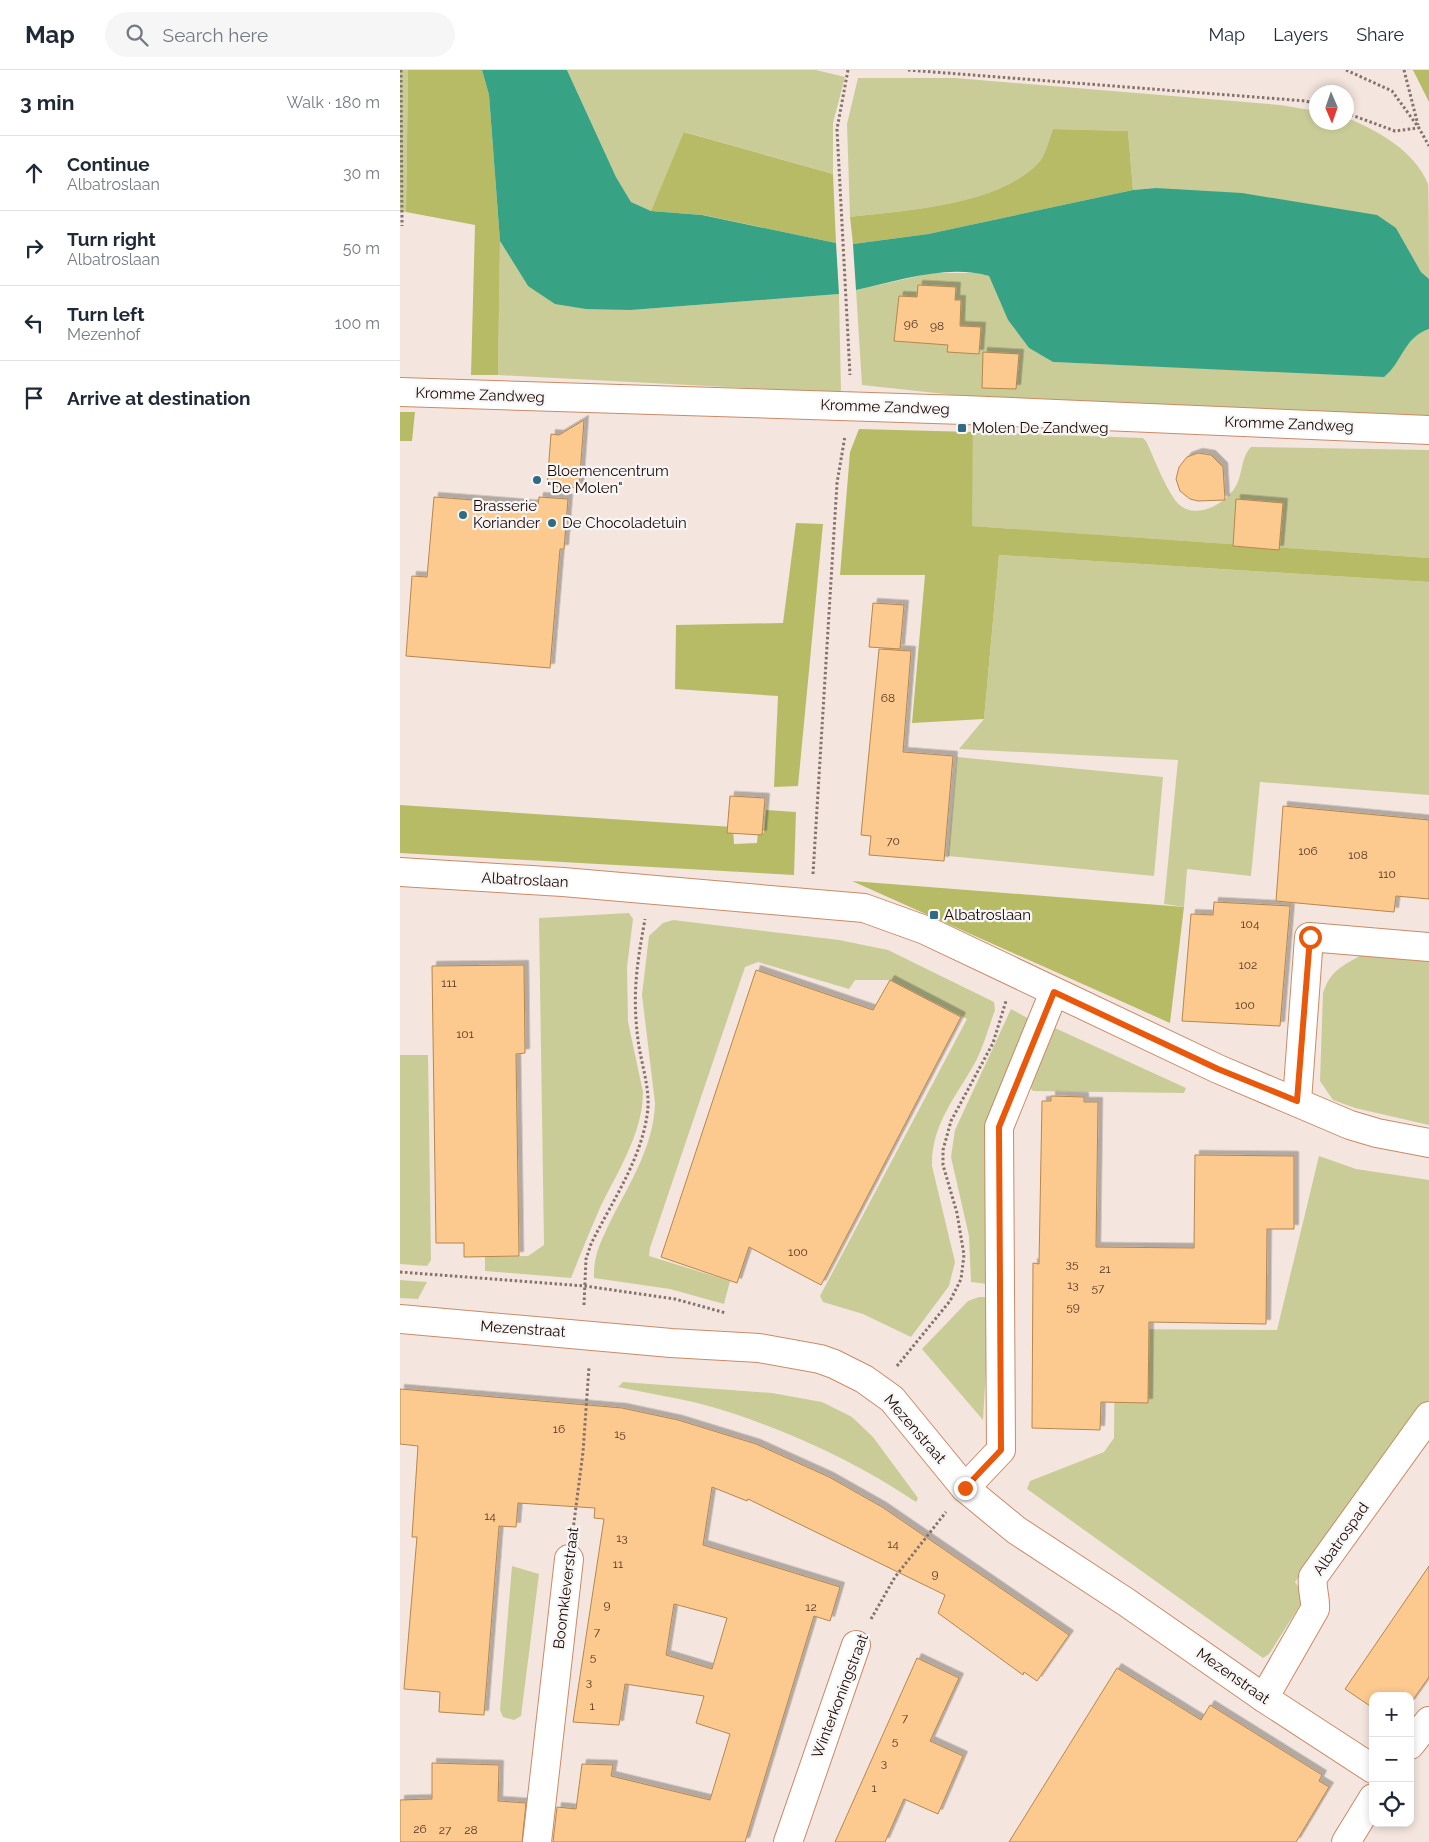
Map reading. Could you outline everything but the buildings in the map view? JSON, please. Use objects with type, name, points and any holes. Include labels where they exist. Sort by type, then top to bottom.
[{"type":"street","name":"Kromme Zandweg","points":[[400,392],[850,406],[1429,430]]},
{"type":"street","name":"Albatroslaan","points":[[400,872],[651,888],[864,908],[925,930],[1218,1069],[1350,1124],[1378,1133],[1429,1143]]},
{"type":"street","points":[[1297,1101],[1310,937],[1429,947]]},
{"type":"street","points":[[965,1488],[1001,1450],[999,1127],[1054,992]]},
{"type":"street","name":"Mezenstraat","points":[[400,1319],[587,1334],[671,1343],[759,1348],[795,1354],[834,1364],[879,1388],[892,1399],[965,1488],[1016,1530],[1126,1602],[1264,1698],[1369,1766]]},
{"type":"street","name":"Albatrospad","points":[[1264,1698],[1315,1609],[1312,1587],[1313,1577],[1429,1416]]},
{"type":"street","name":"Boomkleverstraat","points":[[537,1842],[569,1559]]},
{"type":"street","name":"Winterkoningstraat","points":[[788,1842],[856,1646]]},
{"type":"street","points":[[1414,1740],[1429,1721]]},
{"type":"street","points":[[1346,1842],[1369,1805]]},
{"type":"path","points":[[401,70],[402,226]]},
{"type":"path","points":[[811,902],[837,483],[850,406],[847,301],[837,128],[848,70]]},
{"type":"path","points":[[908,70],[1309,102]]},
{"type":"path","points":[[1346,70],[1392,91],[1419,128],[1429,146]]},
{"type":"path","points":[[1404,70],[1419,128]]},
{"type":"path","points":[[1354,116],[1395,131],[1419,128]]},
{"type":"path","name":"Boomkleverstraat","points":[[569,1559],[584,1452],[587,1334],[586,1259],[591,1244],[639,1150],[648,1109],[647,1084],[638,1040],[634,989],[635,974],[651,888]]},
{"type":"path","points":[[879,1388],[950,1301],[961,1279],[964,1255],[957,1213],[942,1165],[945,1135],[992,1043],[1016,974]]},
{"type":"path","points":[[400,1272],[585,1286],[675,1299],[728,1314]]},
{"type":"path","name":"Winterkoningstraat","points":[[856,1646],[895,1577],[965,1488]]},
{"type":"shaded area","points":[[400,70],[408,70],[406,212],[400,212]]},
{"type":"shaded area","points":[[408,70],[482,70],[489,95],[500,241],[498,375],[471,375],[475,225],[406,212]]},
{"type":"shaded area","points":[[482,70],[567,70],[616,177],[631,202],[651,211],[702,215],[836,243],[839,294],[631,310],[586,309],[555,304],[528,286],[500,241],[489,95]]},
{"type":"shaded area","points":[[567,70],[816,70],[845,77],[833,123],[833,174],[685,132],[651,211],[631,202],[616,177]]},
{"type":"shaded area","points":[[1413,70],[1429,70],[1429,102]]},
{"type":"shaded area","points":[[858,78],[955,78],[1280,105],[1309,110],[1309,130],[1354,130],[1354,121],[1382,135],[1405,152],[1422,172],[1428,184],[1429,279],[1421,272],[1396,228],[1156,188],[1133,190],[1128,131],[1053,129],[1040,161],[1023,176],[1001,188],[977,197],[925,208],[850,217],[847,124]]},
{"type":"shaded area","points":[[1053,129],[1128,131],[1133,190],[928,234],[853,244],[850,217],[925,208],[977,197],[1001,188],[1023,176],[1042,158]]},
{"type":"shaded area","points":[[684,132],[833,174],[836,243],[703,215],[651,211]]},
{"type":"shaded area","points":[[1156,188],[1242,193],[1377,215],[1396,228],[1421,272],[1429,279],[1429,329],[1420,333],[1408,344],[1384,377],[1053,362],[1029,348],[1008,320],[989,276],[973,273],[940,273],[905,278],[856,290],[853,244],[928,234],[1133,190]]},
{"type":"shaded area","points":[[500,241],[528,286],[631,310],[839,294],[841,393],[498,375]]},
{"type":"shaded area","points":[[932,273],[978,273],[989,276],[1008,320],[1029,348],[1053,362],[1384,376],[1395,364],[1408,344],[1420,333],[1429,329],[1429,420],[1028,403],[862,385],[856,290]]},
{"type":"shaded area","points":[[400,412],[415,412],[412,441],[400,441]]},
{"type":"shaded area","points":[[859,429],[973,432],[972,526],[1429,558],[1429,582],[999,555],[984,719],[912,723],[925,575],[840,575],[850,452]]},
{"type":"shaded area","points":[[973,432],[1143,438],[1175,500],[1182,507],[1199,511],[1216,505],[1231,493],[1238,481],[1245,455],[1251,447],[1429,450],[1429,558],[971,526]]},
{"type":"shaded area","points":[[796,523],[823,524],[798,786],[774,787],[778,696],[675,689],[676,625],[783,623]]},
{"type":"shaded area","points":[[999,555],[1429,582],[1429,795],[1260,782],[1251,876],[1187,869],[1184,907],[1164,904],[1178,760],[959,749],[984,719]]},
{"type":"shaded area","points":[[957,757],[1163,777],[1154,876],[948,856]]},
{"type":"shaded area","points":[[400,805],[733,827],[734,844],[757,843],[758,831],[764,833],[766,810],[796,812],[794,875],[400,853]]},
{"type":"shaded area","points":[[852,881],[1184,907],[1170,1023]]},
{"type":"shaded area","points":[[629,913],[633,919],[627,967],[628,1022],[643,1092],[642,1108],[634,1138],[599,1210],[571,1278],[485,1271],[485,1257],[528,1256],[544,1245],[539,918]]},
{"type":"shaded area","points":[[673,920],[839,940],[888,950],[994,1002],[995,1010],[982,1049],[946,1111],[940,1124],[933,1151],[932,1166],[955,1262],[949,1286],[911,1337],[863,1314],[823,1302],[820,1296],[967,1019],[890,980],[855,980],[849,989],[758,962],[745,967],[650,1248],[649,1256],[730,1281],[724,1304],[670,1289],[594,1278],[595,1262],[601,1241],[640,1163],[654,1119],[655,1103],[642,995],[649,936],[663,923]]},
{"type":"shaded area","points":[[1361,955],[1429,961],[1429,1125],[1355,1108],[1333,1100],[1320,1081],[1323,993],[1329,979],[1337,970]]},
{"type":"shaded area","points":[[1011,1009],[1031,1020],[988,1129],[987,1284],[971,1282],[969,1236],[951,1157],[955,1130]]},
{"type":"shaded area","points":[[1055,1028],[1186,1088],[1184,1093],[1033,1091],[1024,1079],[1048,1030]]},
{"type":"shaded area","points":[[400,1055],[428,1055],[431,1260],[427,1266],[400,1264]]},
{"type":"shaded area","points":[[1319,1156],[1356,1169],[1429,1180],[1429,1400],[1295,1582],[1303,1594],[1302,1602],[1269,1654],[1263,1658],[1027,1489],[1030,1481],[1104,1452],[1114,1438],[1115,1329],[1277,1330]]},
{"type":"shaded area","points":[[400,1280],[427,1282],[418,1299],[400,1298]]},
{"type":"shaded area","points":[[979,1297],[986,1297],[990,1301],[983,1420],[922,1349],[968,1301]]},
{"type":"shaded area","points":[[623,1382],[772,1393],[822,1402],[852,1417],[873,1437],[918,1498],[916,1502],[846,1461],[796,1437],[745,1417],[707,1405],[618,1387]]},
{"type":"shaded area","points":[[512,1566],[539,1574],[521,1716],[514,1720],[503,1717],[500,1710]]},
{"type":"place","name":"Molen De Zandweg","points":[[962,428]]},
{"type":"place","name":"Bloemencentrum \"De Molen\"","points":[[537,480]]},
{"type":"place","name":"Brasserie Koriander","points":[[463,515]]},
{"type":"place","name":"De Chocoladetuin","points":[[552,523]]},
{"type":"place","name":"Albatroslaan","points":[[934,915]]},
{"type":"route","points":[[965,1488],[1001,1450],[999,1127],[1054,992],[1218,1069],[1297,1101],[1310,937]]}]
